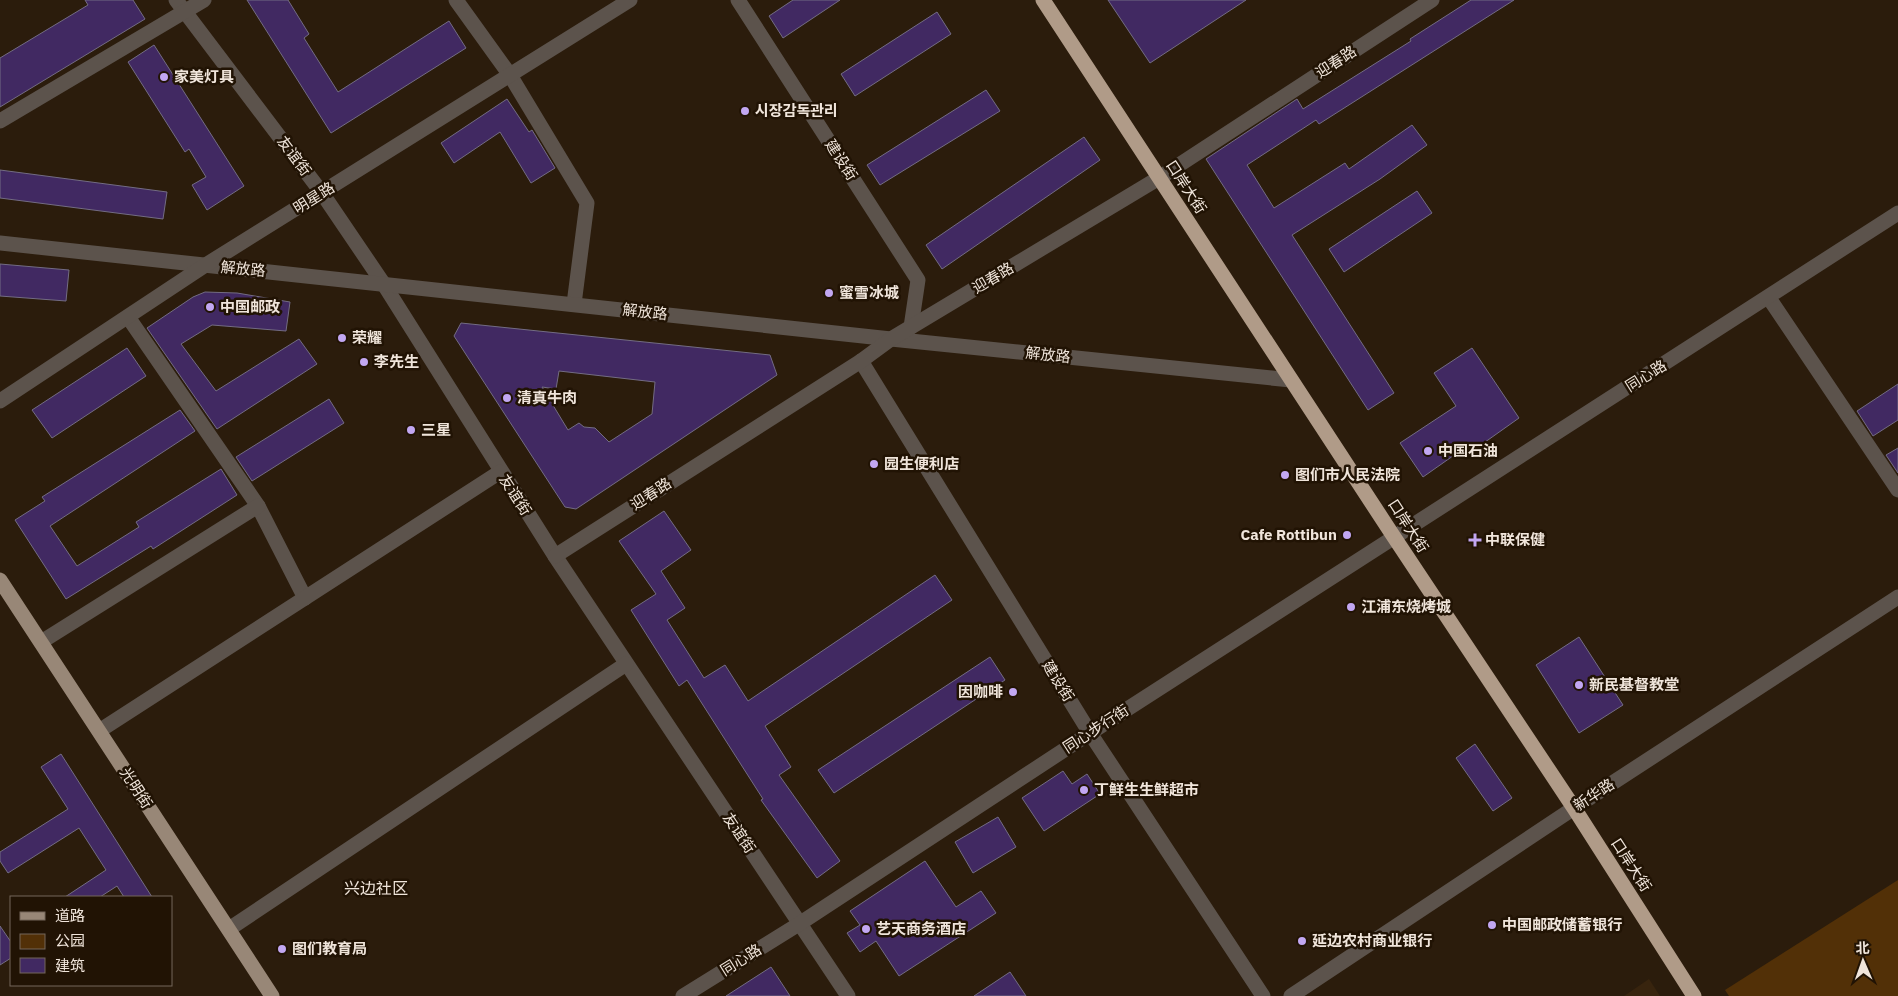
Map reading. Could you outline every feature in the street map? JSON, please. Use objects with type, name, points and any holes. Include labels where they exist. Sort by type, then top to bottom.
[{"type":"highway","name":"口岸大街","points":[[1043,0],[1394,537],[1574,808],[1694,996]]},
{"type":"main road","name":"光明街","points":[[0,580],[272,996]]},
{"type":"street","points":[[0,122],[180,6],[204,0]]},
{"type":"street","points":[[456,0],[510,75],[587,203],[574,304]]},
{"type":"street","name":"明星路","points":[[0,401],[204,266],[630,0]]},
{"type":"street","name":"建设街","points":[[738,0],[918,280],[911,327]]},
{"type":"street","name":"迎春路","points":[[555,556],[860,361],[891,339],[1159,178],[1432,0]]},
{"type":"street","name":"友谊街","points":[[180,6],[322,193],[383,283],[500,472],[848,996]]},
{"type":"street","name":"同心路","points":[[1394,537],[1769,298],[1898,213]]},
{"type":"street","name":"解放路","points":[[0,243],[1291,380]]},
{"type":"street","points":[[1769,298],[1898,490]]},
{"type":"street","points":[[128,317],[258,506],[305,598]]},
{"type":"street","name":"建设街","points":[[860,361],[1090,733],[1263,996]]},
{"type":"street","points":[[99,731],[500,472]]},
{"type":"street","points":[[41,642],[258,506]]},
{"type":"street","name":"同心步行街","points":[[799,924],[1394,537]]},
{"type":"street","name":"新华路","points":[[1291,996],[1574,808],[1898,597]]},
{"type":"street","points":[[228,929],[626,664]]},
{"type":"street","name":"同心路","points":[[683,996],[799,924]]},
{"type":"shaded area","points":[[1649,979],[1660,996],[1624,996]]},
{"type":"green space","points":[[1898,880],[1898,996],[1729,996],[1725,990]]},
{"type":"building","points":[[85,0],[133,0],[145,19],[0,107],[0,58],[88,5]]},
{"type":"building","points":[[247,0],[288,0],[309,34],[304,38],[338,92],[449,21],[466,48],[331,133]]},
{"type":"building","points":[[793,0],[840,0],[783,38],[769,16]]},
{"type":"building","points":[[1108,0],[1246,0],[1150,63]]},
{"type":"building","points":[[1471,0],[1514,0],[1319,124],[1316,120],[1247,165],[1274,208],[1345,163],[1349,169],[1412,125],[1427,145],[1380,179],[1292,235],[1394,393],[1368,410],[1206,159],[1297,99],[1303,109],[1411,41],[1410,39]]},
{"type":"building","points":[[937,12],[951,34],[855,96],[841,74]]},
{"type":"building","points":[[154,45],[244,186],[207,210],[192,185],[206,177],[189,149],[185,152],[128,62]]},
{"type":"building","points":[[986,90],[1000,111],[880,185],[867,165]]},
{"type":"building","points":[[507,99],[529,132],[532,130],[555,168],[531,183],[500,132],[454,163],[441,143]]},
{"type":"building","points":[[1084,137],[1100,160],[942,269],[926,245]]},
{"type":"building","points":[[0,170],[167,192],[163,219],[0,198]]},
{"type":"building","points":[[1417,191],[1432,213],[1344,272],[1329,249]]},
{"type":"building","points":[[0,264],[69,270],[66,301],[0,296]]},
{"type":"building","points":[[205,292],[237,293],[290,302],[286,331],[212,325],[181,344],[216,391],[299,339],[317,364],[217,429],[147,328],[193,297]]},
{"type":"building","points":[[461,323],[770,355],[777,375],[576,509],[565,507],[454,336]],"holes":[[[559,371],[655,382],[652,414],[609,442],[595,428],[584,427],[579,423],[568,430],[542,387],[556,389]]]},
{"type":"building","points":[[127,348],[146,376],[52,438],[32,410]]},
{"type":"building","points":[[1472,348],[1519,418],[1464,457],[1460,451],[1423,477],[1400,443],[1456,406],[1434,373]]},
{"type":"building","points":[[1898,384],[1898,420],[1873,436],[1857,411]]},
{"type":"building","points":[[329,399],[344,423],[252,481],[236,457]]},
{"type":"building","points":[[180,410],[195,431],[50,526],[77,566],[139,527],[136,522],[221,469],[237,495],[153,549],[151,546],[66,599],[15,520],[45,501],[42,497]]},
{"type":"building","points":[[1898,448],[1898,473],[1886,455]]},
{"type":"building","points":[[664,511],[691,550],[661,571],[685,608],[667,620],[704,678],[725,665],[748,701],[935,575],[952,600],[765,726],[791,767],[779,775],[840,861],[817,878],[761,800],[763,799],[687,680],[679,686],[631,610],[656,594],[619,541]]},
{"type":"building","name":"新民基督教堂","points":[[1579,637],[1623,705],[1579,733],[1536,665]]},
{"type":"building","points":[[990,657],[1005,680],[834,793],[818,770]]},
{"type":"building","points":[[1475,744],[1512,798],[1493,811],[1456,758]]},
{"type":"building","points":[[61,754],[151,896],[123,896],[117,886],[102,896],[67,896],[106,870],[79,828],[8,873],[0,861],[0,852],[68,809],[41,767]]},
{"type":"building","points":[[1063,771],[1072,784],[1087,774],[1100,794],[1044,831],[1022,798]]},
{"type":"building","points":[[998,817],[1016,847],[973,873],[955,842]]},
{"type":"building","points":[[925,861],[956,907],[981,891],[996,913],[899,976],[876,941],[860,952],[847,933],[860,925],[850,911]]},
{"type":"building","points":[[0,926],[10,941],[10,959],[0,965]]},
{"type":"building","points":[[771,967],[790,996],[726,996]]},
{"type":"building","points":[[1010,972],[1026,996],[974,996]]},
{"type":"place","name":"家美灯具","points":[[164,77]]},
{"type":"place","name":"시장감독관리","points":[[745,111]]},
{"type":"place","name":"蜜雪冰城","points":[[829,293]]},
{"type":"place","name":"中国邮政","points":[[210,307]]},
{"type":"place","name":"荣耀","points":[[342,338]]},
{"type":"place","name":"李先生","points":[[364,362]]},
{"type":"place","name":"清真牛肉","points":[[507,398]]},
{"type":"place","name":"三星","points":[[411,430]]},
{"type":"place","name":"中国石油","points":[[1428,451]]},
{"type":"place","name":"园生便利店","points":[[874,464]]},
{"type":"place","name":"图们市人民法院","points":[[1285,475]]},
{"type":"place","name":"Cafe Rottibun","points":[[1347,535]]},
{"type":"place","name":"中联保健","points":[[1475,540]]},
{"type":"place","name":"江浦东烧烤城","points":[[1351,607]]},
{"type":"place","name":"新民基督教堂","points":[[1579,685]]},
{"type":"place","name":"因咖啡","points":[[1013,692]]},
{"type":"place","name":"丁鲜生生鲜超市","points":[[1084,790]]},
{"type":"place","name":"中国邮政储蓄银行","points":[[1492,925]]},
{"type":"place","name":"艺天商务酒店","points":[[866,929]]},
{"type":"place","name":"延边农村商业银行","points":[[1302,941]]},
{"type":"place","name":"图们教育局","points":[[282,949]]},
{"type":"district","name":"兴边社区","points":[[376,888]]}]
